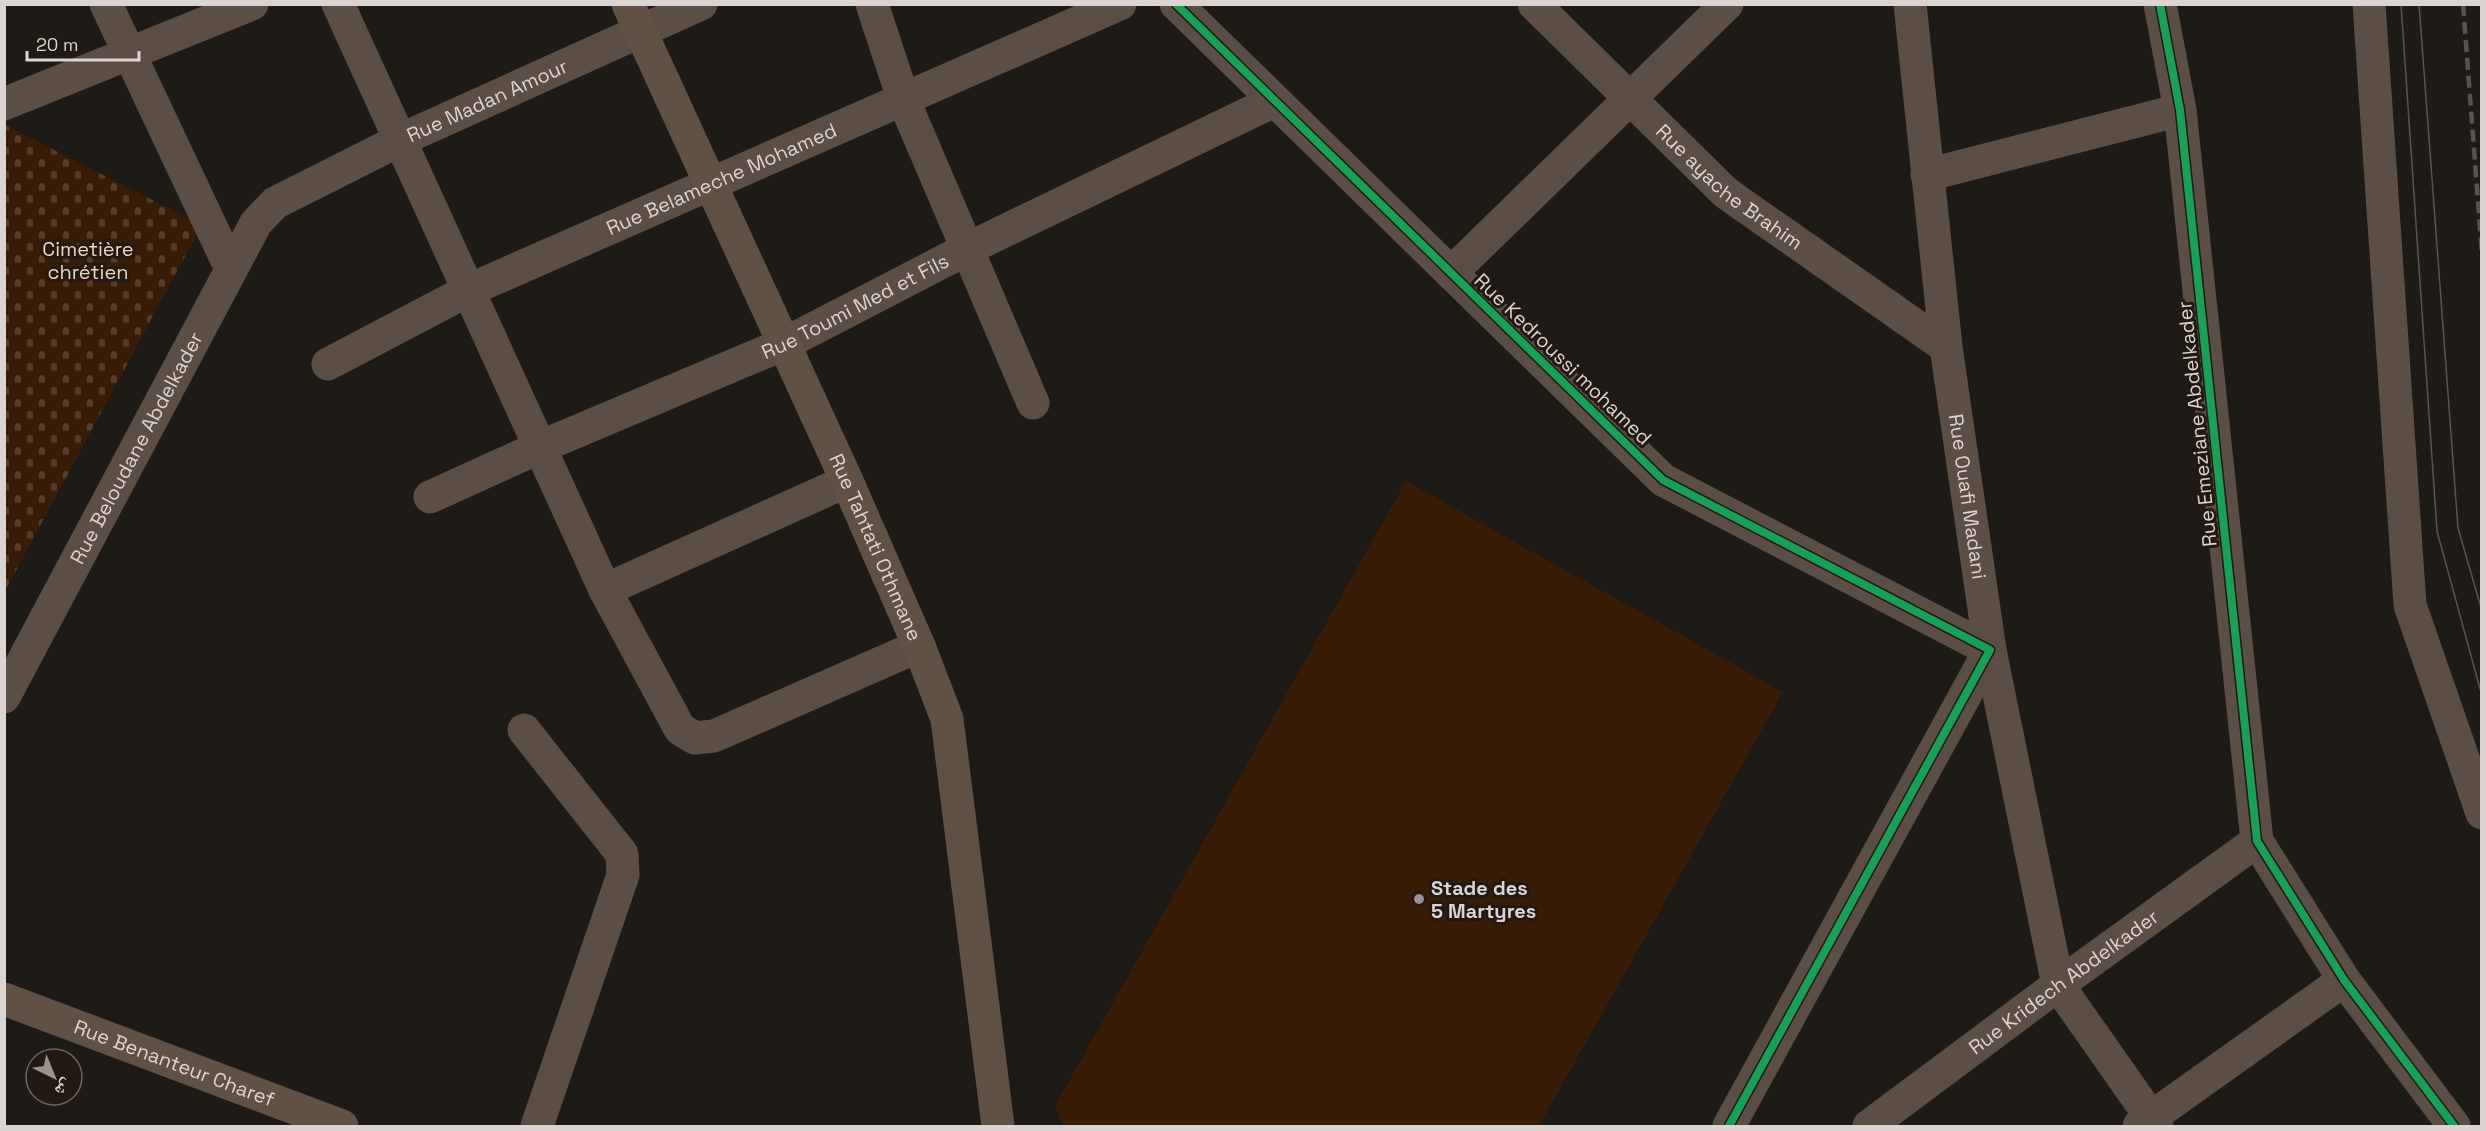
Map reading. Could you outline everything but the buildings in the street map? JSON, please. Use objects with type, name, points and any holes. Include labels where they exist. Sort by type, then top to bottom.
[{"type":"main road","name":"Rue Tahtati Othmane","points":[[635,18],[847,481],[919,646],[947,719],[999,1126]]},
{"type":"main road","name":"Rue Benanteur Charef","points":[[4,999],[342,1126]]},
{"type":"street","points":[[106,4],[231,269]]},
{"type":"street","points":[[4,104],[252,4]]},
{"type":"street","points":[[338,4],[605,590],[680,729],[695,738],[714,736],[919,646]]},
{"type":"street","name":"Rue Madan Amour","points":[[275,203],[635,18],[701,4]]},
{"type":"street","points":[[872,4],[904,101],[1033,403]]},
{"type":"street","name":"Rue Belameche Mohamed","points":[[328,364],[468,290],[904,101],[1120,4]]},
{"type":"street","name":"Rue Kedroussi mohamed","points":[[1176,4],[1663,480],[1990,650]]},
{"type":"street","name":"Rue ayache Brahim","points":[[1534,4],[1726,193],[1946,347]]},
{"type":"street","points":[[1451,273],[1727,4]]},
{"type":"street","name":"Rue Ouafi Madani","points":[[1910,4],[1946,347],[1990,650],[2058,985]]},
{"type":"street","name":"Rue Emeziane Abdelkader","points":[[2160,4],[2180,110],[2257,841]]},
{"type":"street","points":[[2369,4],[2410,605],[2481,813]]},
{"type":"street","name":"Rue Toumi Med et Fils","points":[[430,497],[540,447],[784,344],[967,249],[1274,101]]},
{"type":"street","points":[[1928,176],[2180,110]]},
{"type":"street","name":"Rue Beloudane Abdelkader","points":[[4,697],[256,223],[275,203]]},
{"type":"street","points":[[605,590],[847,481]]},
{"type":"street","points":[[1729,1126],[1990,650]]},
{"type":"street","points":[[524,730],[622,854],[623,875],[537,1126]]},
{"type":"street","points":[[2257,841],[2344,980],[2454,1126]]},
{"type":"street","name":"Rue Kridech Abdelkader","points":[[1869,1126],[2257,841]]},
{"type":"street","points":[[2058,985],[2149,1124],[2344,980]]},
{"type":"green space","name":"Cimetière chrétien","points":[[5,125],[202,225],[5,591]]},
{"type":"green space","name":"Stade des 5 Martyres","points":[[1406,481],[1783,692],[1539,1126],[1063,1126],[1055,1106]]},
{"type":"tram line","points":[[2401,4],[2437,531],[2482,696]]},
{"type":"tram line","points":[[2419,4],[2458,528],[2482,611]]},
{"type":"railway","points":[[2463,4],[2482,255]]},
{"type":"cycle path","points":[[1176,4],[1663,480],[1990,650],[1729,1126]]},
{"type":"cycle path","points":[[2160,4],[2180,110],[2257,841],[2344,980],[2454,1126]]},
{"type":"place","name":"Stade des 5 Martyres","points":[[1419,899]]}]
